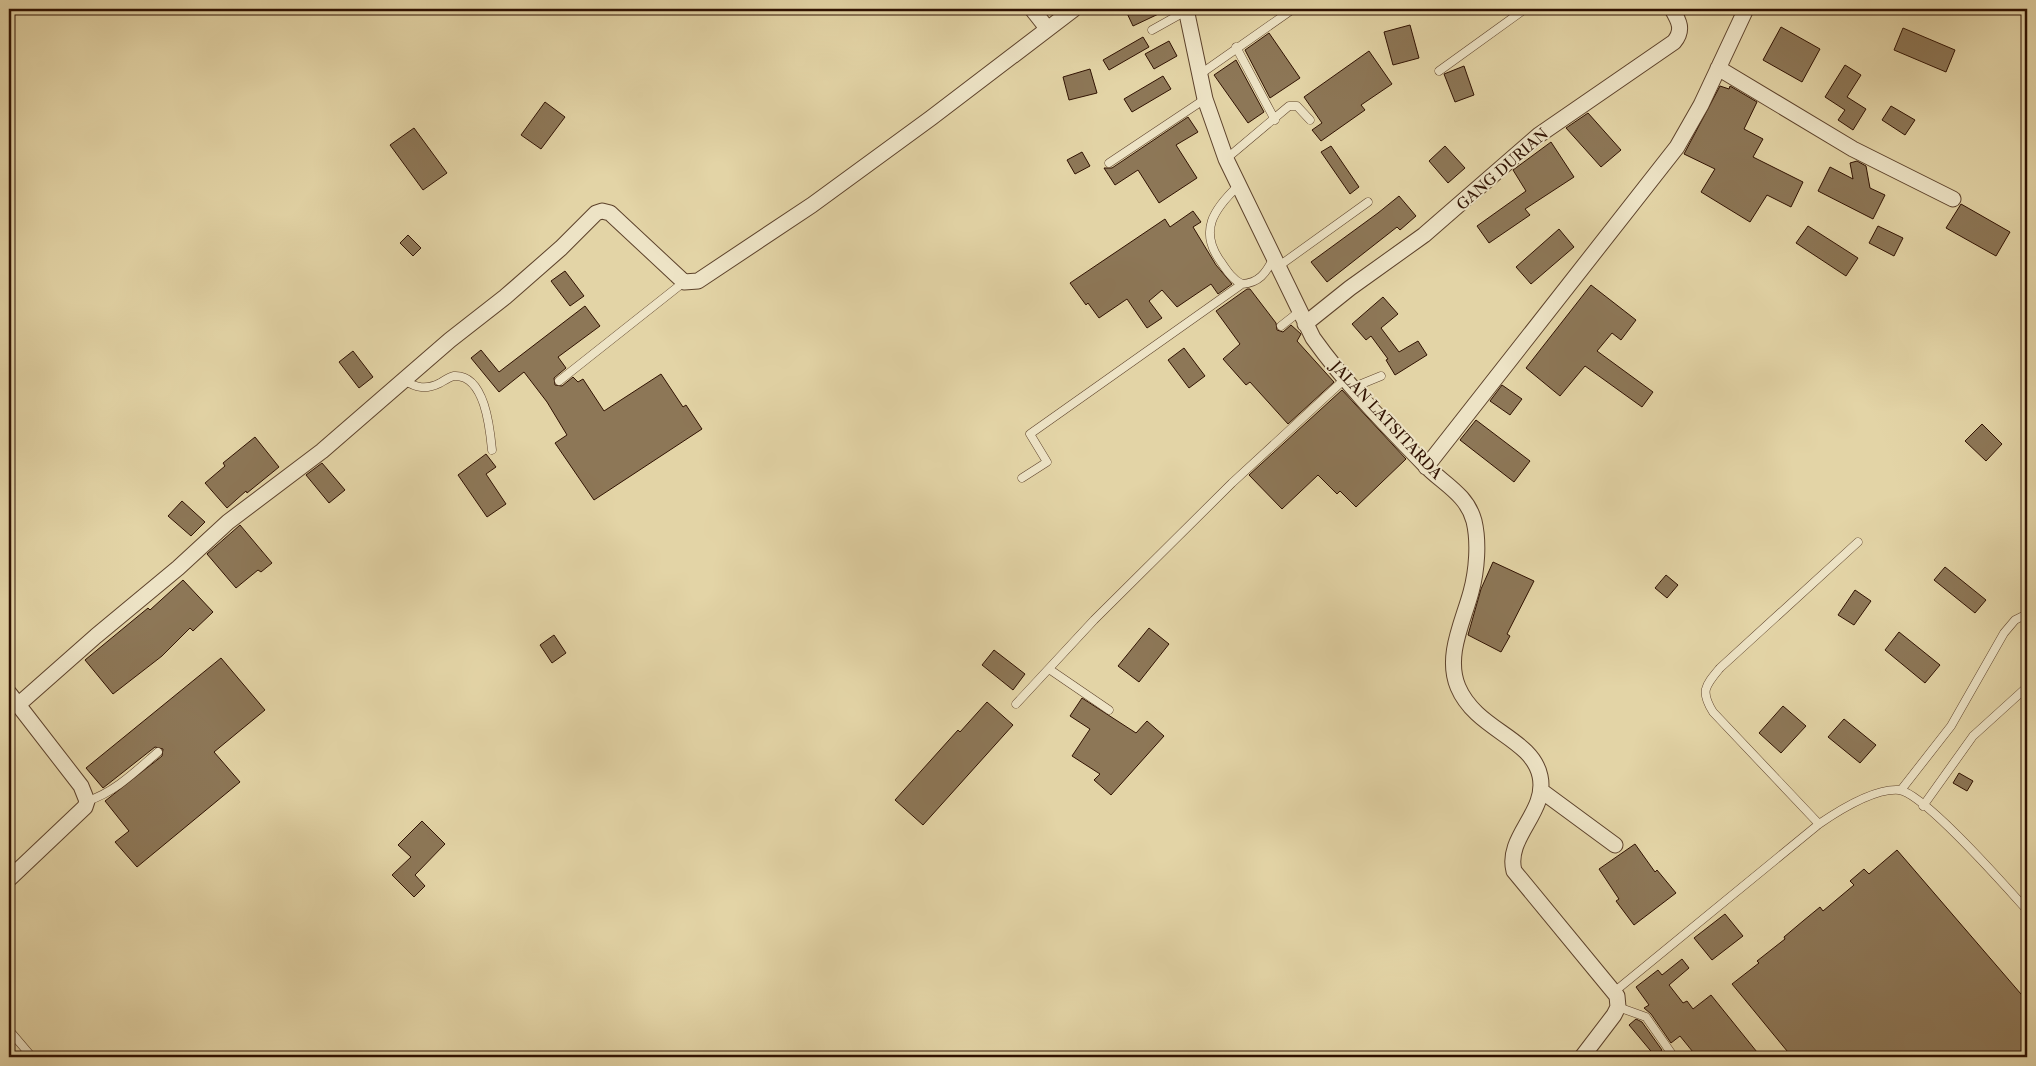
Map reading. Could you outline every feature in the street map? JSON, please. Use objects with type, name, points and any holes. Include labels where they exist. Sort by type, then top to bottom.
[{"type":"street","points":[[1032,9],[1048,28]]},
{"type":"street","points":[[9,879],[85,808],[87,801],[82,786],[14,698],[96,636],[178,568],[228,522],[322,451],[540,267],[599,211],[610,213],[684,282],[695,282],[812,204],[931,118],[1074,9]]},
{"type":"street","name":"GANG DURIAN","points":[[1302,318],[1350,288],[1424,235],[1539,134],[1674,42],[1680,29],[1680,23],[1672,9]]},
{"type":"street","points":[[1426,467],[1677,147],[1701,105],[1746,9]]},
{"type":"street","name":"JALAN LATSITARDA","points":[[1186,10],[1205,99],[1226,160],[1302,318],[1324,353],[1426,467],[1463,498],[1474,520],[1476,544],[1474,578],[1454,652],[1454,670],[1458,687],[1474,712],[1532,757],[1538,768],[1543,792]]},
{"type":"street","points":[[1718,68],[1853,149],[1953,199]]},
{"type":"street","points":[[1582,1057],[1611,1020],[1616,1000],[1514,871],[1513,857],[1517,844],[1543,792],[1616,845]]},
{"type":"lane","points":[[1199,75],[1236,47],[1293,9]]},
{"type":"lane","points":[[1439,71],[1525,9]]},
{"type":"lane","points":[[1152,30],[1186,10]]},
{"type":"lane","points":[[1236,47],[1275,120]]},
{"type":"lane","points":[[1109,163],[1205,99]]},
{"type":"lane","points":[[1226,160],[1292,105],[1297,106],[1310,120]]},
{"type":"lane","points":[[1238,186],[1217,210],[1211,223],[1209,234],[1214,253],[1233,278],[1242,284]]},
{"type":"lane","points":[[1022,478],[1048,462],[1030,434],[1242,284],[1259,278],[1276,262],[1368,202]]},
{"type":"lane","points":[[559,381],[684,282]]},
{"type":"lane","points":[[1281,326],[1302,318]]},
{"type":"lane","points":[[404,380],[413,386],[422,388],[440,383],[451,376],[457,376],[471,383],[485,406],[492,450]]},
{"type":"lane","points":[[1016,704],[1232,482],[1350,383],[1381,376]]},
{"type":"lane","points":[[1819,824],[1713,712],[1705,698],[1705,690],[1720,668],[1858,542]]},
{"type":"lane","points":[[1901,790],[1951,726],[2004,633],[2015,620],[2027,614]]},
{"type":"lane","points":[[1049,669],[1109,710]]},
{"type":"lane","points":[[1924,806],[1978,730],[2027,687]]},
{"type":"lane","points":[[87,801],[100,796],[120,783],[158,752]]},
{"type":"lane","points":[[1674,1057],[1646,1018],[1616,1000],[1819,824],[1845,807],[1889,791],[1901,790],[1924,806],[1957,835],[2027,910]]},
{"type":"lane","points":[[9,1030],[32,1057]]},
{"type":"building","points":[[1125,9],[1169,9],[1133,26]]},
{"type":"building","points":[[1410,25],[1419,58],[1393,65],[1384,32]]},
{"type":"building","points":[[1781,27],[1820,49],[1802,82],[1763,60]]},
{"type":"building","points":[[1903,28],[1955,50],[1946,72],[1894,50]]},
{"type":"building","points":[[1269,33],[1300,78],[1270,98],[1245,50]]},
{"type":"building","points":[[1143,37],[1149,47],[1109,70],[1103,60]]},
{"type":"building","points":[[1169,41],[1177,56],[1154,69],[1145,54]]},
{"type":"building","points":[[1369,51],[1392,84],[1361,105],[1365,110],[1321,141],[1312,130],[1322,123],[1304,97]]},
{"type":"building","points":[[1236,60],[1264,112],[1248,123],[1214,75]]},
{"type":"building","points":[[1845,65],[1861,75],[1847,97],[1866,109],[1853,130],[1838,120],[1845,110],[1825,97]]},
{"type":"building","points":[[1464,66],[1474,95],[1455,102],[1444,74]]},
{"type":"building","points":[[1090,69],[1097,93],[1069,100],[1063,77]]},
{"type":"building","points":[[1163,76],[1171,89],[1132,112],[1124,99]]},
{"type":"building","points":[[1720,86],[1729,89],[1730,86],[1757,102],[1744,129],[1763,139],[1753,157],[1803,182],[1791,207],[1767,195],[1750,222],[1701,192],[1715,169],[1684,154]]},
{"type":"building","points":[[545,102],[565,117],[541,149],[521,135]]},
{"type":"building","points":[[1891,106],[1915,120],[1905,135],[1882,120]]},
{"type":"building","points":[[1588,113],[1621,150],[1601,167],[1566,128]]},
{"type":"building","points":[[1188,117],[1198,132],[1176,145],[1197,178],[1159,203],[1138,170],[1115,185],[1104,168],[1112,168]]},
{"type":"building","points":[[414,128],[447,173],[423,190],[390,145]]},
{"type":"building","points":[[1551,142],[1574,177],[1525,209],[1530,215],[1489,243],[1477,226],[1526,191],[1513,170]]},
{"type":"building","points":[[1331,146],[1359,187],[1350,194],[1321,152]]},
{"type":"building","points":[[1445,146],[1465,168],[1448,183],[1429,161]]},
{"type":"building","points":[[1082,152],[1090,166],[1075,174],[1067,160]]},
{"type":"building","points":[[1857,161],[1866,166],[1870,188],[1885,195],[1873,219],[1818,191],[1830,167],[1853,179],[1850,163]]},
{"type":"building","points":[[1399,196],[1416,216],[1400,230],[1397,227],[1327,282],[1311,262]]},
{"type":"building","points":[[1961,204],[2010,232],[1996,256],[1946,228]]},
{"type":"building","points":[[1193,211],[1201,222],[1193,227],[1216,265],[1232,284],[1218,294],[1211,284],[1177,307],[1162,290],[1149,301],[1162,318],[1147,328],[1127,299],[1099,318],[1088,303],[1086,305],[1070,283],[1165,219],[1170,227]]},
{"type":"building","points":[[1808,226],[1858,258],[1846,276],[1796,243]]},
{"type":"building","points":[[1878,226],[1903,238],[1894,256],[1869,243]]},
{"type":"building","points":[[1559,229],[1574,247],[1531,284],[1516,267]]},
{"type":"building","points":[[408,235],[421,248],[413,256],[400,243]]},
{"type":"building","points":[[565,271],[584,296],[570,306],[551,281]]},
{"type":"building","points":[[1591,285],[1636,320],[1621,340],[1612,333],[1597,351],[1653,392],[1642,407],[1585,366],[1560,396],[1526,368]]},
{"type":"building","points":[[1247,289],[1250,289],[1276,323],[1277,330],[1283,332],[1291,325],[1301,334],[1297,341],[1334,382],[1288,424],[1250,382],[1246,385],[1223,359],[1240,344],[1216,311]]},
{"type":"building","points":[[1383,297],[1398,314],[1381,328],[1399,352],[1418,341],[1427,355],[1395,375],[1386,360],[1388,359],[1371,336],[1366,340],[1352,324]]},
{"type":"building","points":[[585,306],[600,326],[558,357],[566,368],[554,378],[555,385],[562,386],[573,377],[578,382],[583,379],[604,411],[661,374],[683,407],[686,405],[702,429],[594,500],[555,443],[567,435],[547,402],[524,372],[499,392],[471,358],[481,350],[499,372]]},
{"type":"building","points":[[1184,348],[1205,376],[1189,388],[1168,360]]},
{"type":"building","points":[[353,351],[373,377],[359,388],[339,362]]},
{"type":"building","points":[[1502,385],[1522,399],[1510,415],[1490,401]]},
{"type":"building","points":[[1342,390],[1406,459],[1356,507],[1340,491],[1337,494],[1318,475],[1282,509],[1249,475]]},
{"type":"building","points":[[1476,420],[1530,461],[1514,482],[1460,440]]},
{"type":"building","points":[[1982,424],[2002,444],[1986,461],[1965,441]]},
{"type":"building","points":[[255,437],[279,467],[247,493],[246,491],[227,508],[205,483],[225,466],[223,463]]},
{"type":"building","points":[[486,454],[496,467],[486,474],[506,504],[487,517],[458,475]]},
{"type":"building","points":[[322,463],[345,490],[329,503],[306,475]]},
{"type":"building","points":[[182,501],[205,522],[191,536],[168,516]]},
{"type":"building","points":[[240,525],[272,563],[261,572],[258,570],[236,588],[207,554]]},
{"type":"building","points":[[1493,562],[1534,581],[1507,634],[1510,636],[1501,652],[1468,635],[1481,589]]},
{"type":"building","points":[[1945,567],[1986,600],[1975,613],[1934,580]]},
{"type":"building","points":[[1666,575],[1678,585],[1667,598],[1655,588]]},
{"type":"building","points":[[183,580],[213,612],[193,631],[190,628],[162,656],[113,694],[85,660],[148,608],[150,610]]},
{"type":"building","points":[[1855,590],[1871,601],[1854,625],[1838,615]]},
{"type":"building","points":[[1149,628],[1169,644],[1139,682],[1118,666]]},
{"type":"building","points":[[1899,632],[1940,665],[1925,683],[1885,650]]},
{"type":"building","points":[[554,635],[566,653],[552,663],[540,645]]},
{"type":"building","points":[[994,650],[1025,674],[1013,690],[982,665]]},
{"type":"building","points":[[221,658],[265,710],[214,752],[240,782],[137,867],[115,842],[129,831],[105,801],[162,756],[163,749],[155,747],[103,788],[86,768]]},
{"type":"building","points":[[1082,698],[1136,733],[1147,721],[1164,736],[1111,795],[1094,780],[1100,774],[1072,756],[1090,729],[1070,716]]},
{"type":"building","points":[[987,702],[1013,725],[923,825],[895,800],[958,730],[960,732]]},
{"type":"building","points":[[1783,706],[1806,726],[1781,753],[1759,733]]},
{"type":"building","points":[[1844,719],[1876,745],[1860,763],[1828,737]]},
{"type":"building","points":[[1959,773],[1973,781],[1967,791],[1953,783]]},
{"type":"building","points":[[422,821],[445,844],[415,875],[425,886],[414,897],[392,875],[411,857],[398,845]]},
{"type":"building","points":[[1635,844],[1655,872],[1657,870],[1676,893],[1634,925],[1616,901],[1619,899],[1599,869]]},
{"type":"building","points":[[1897,850],[2027,1001],[2027,1057],[1792,1057],[1732,984],[1759,963],[1757,961],[1785,939],[1784,937],[1820,907],[1823,911],[1854,885],[1850,881],[1864,869],[1869,874]]},
{"type":"building","points":[[1725,914],[1743,936],[1712,960],[1694,938]]},
{"type":"building","points":[[1682,959],[1689,968],[1669,985],[1683,1003],[1687,1001],[1693,1009],[1711,995],[1761,1057],[1697,1057],[1680,1036],[1671,1043],[1651,1014],[1644,1008],[1649,1005],[1636,987],[1658,970],[1662,975]]},
{"type":"building","points":[[1636,1019],[1642,1022],[1662,1050],[1655,1056],[1629,1025]]}]
